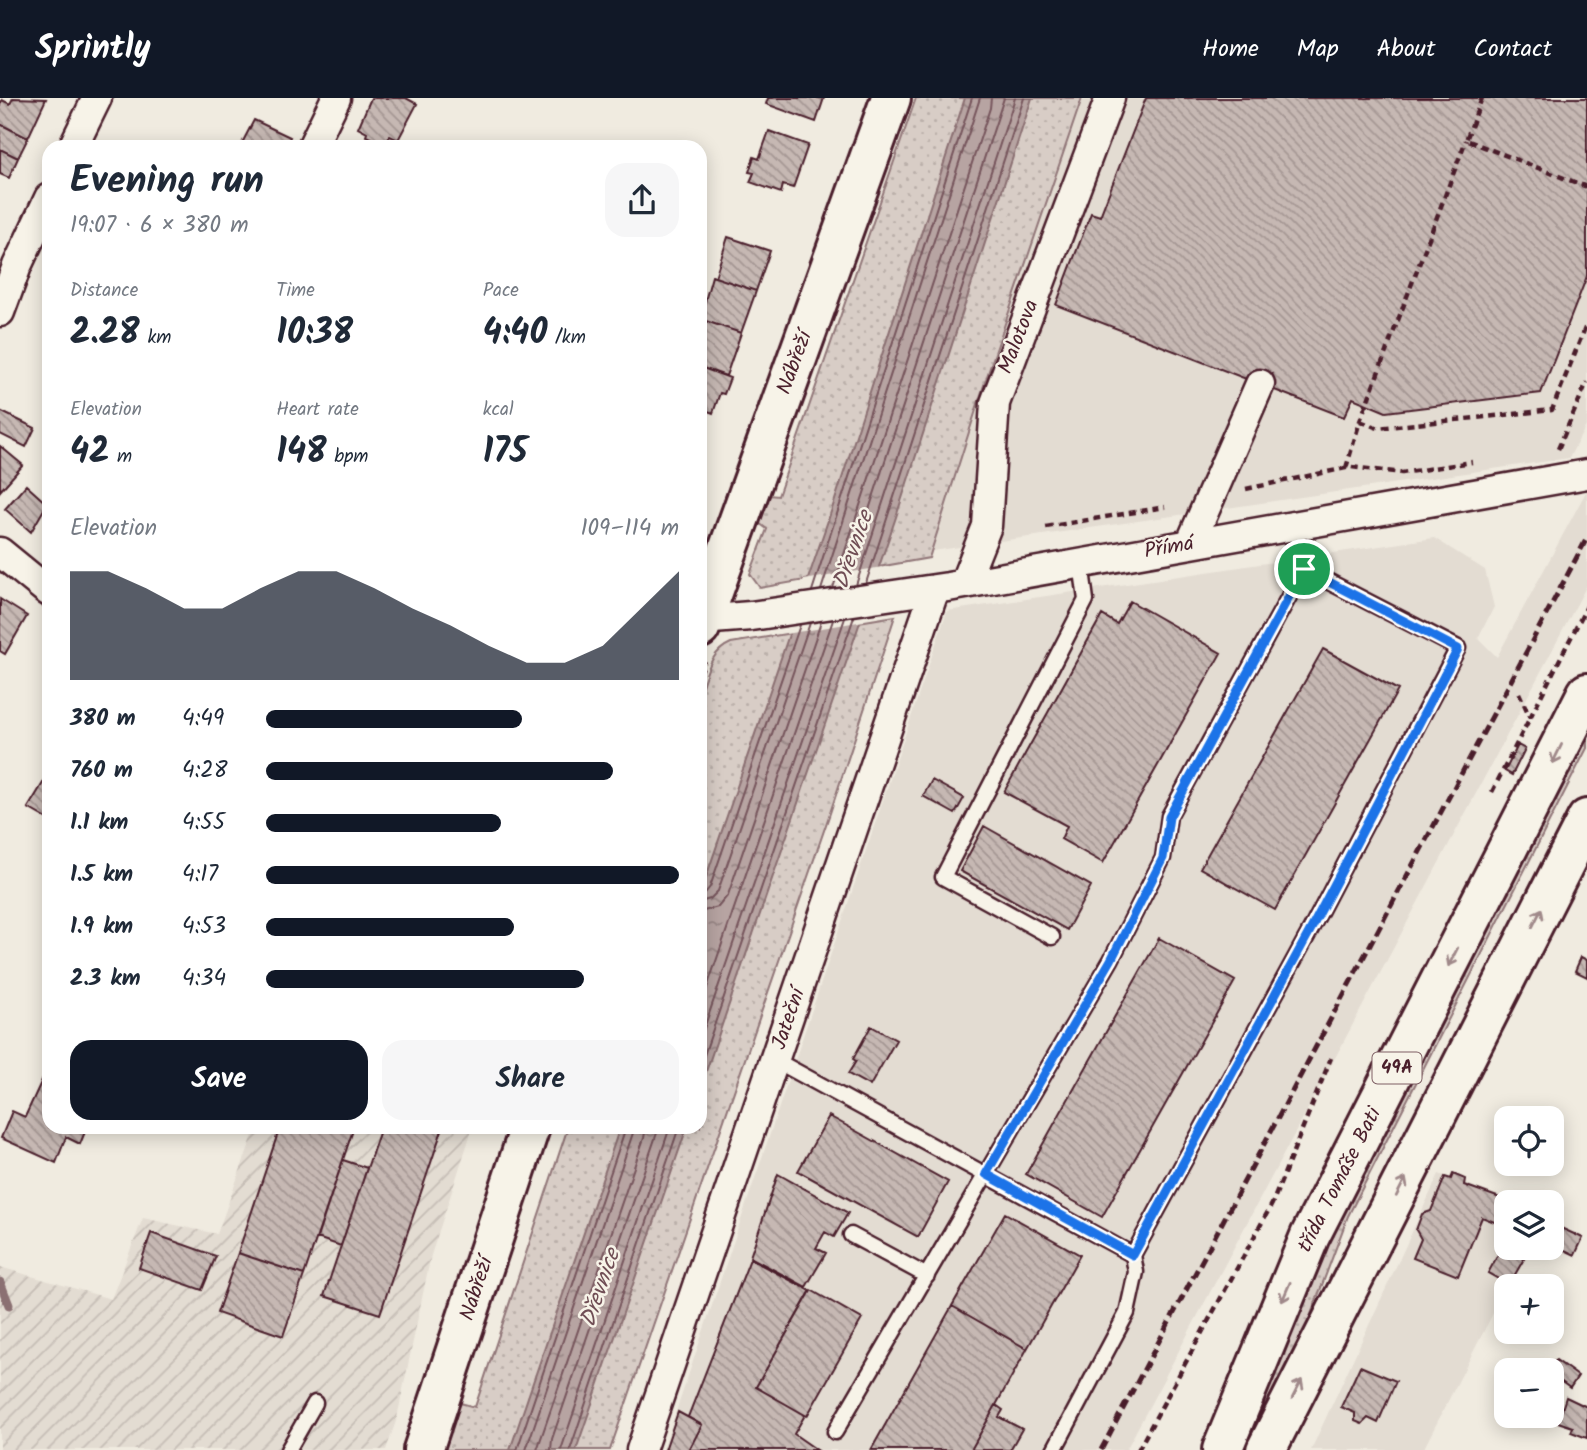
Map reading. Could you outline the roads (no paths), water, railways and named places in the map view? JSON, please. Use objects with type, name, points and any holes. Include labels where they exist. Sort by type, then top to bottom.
[{"type":"main road","name":"Nábřeží","points":[[707,605],[891,98]]},
{"type":"main road","name":"třída Tomáše Bati","points":[[1222,1450],[1310,1236],[1587,693]]},
{"type":"main road","name":"49A","points":[[1266,1450],[1587,819]]},
{"type":"main road","name":"Nábřeží","points":[[423,1450],[528,1134]]},
{"type":"street","points":[[76,140],[97,98]]},
{"type":"street","points":[[315,140],[336,98]]},
{"type":"street","name":"Malotova","points":[[964,584],[987,526],[995,403],[1110,98]]},
{"type":"street","points":[[0,312],[17,266],[42,213]]},
{"type":"street","points":[[1190,544],[1261,384]]},
{"type":"street","name":"Přímá","points":[[707,621],[935,589],[1587,474]]},
{"type":"street","points":[[0,552],[42,586]]},
{"type":"street","name":"Jateční","points":[[641,1450],[935,589]]},
{"type":"lane","points":[[835,1432],[1111,960],[1163,858],[1169,817],[1304,569],[1295,526]]},
{"type":"lane","points":[[1052,937],[943,877],[1086,600],[1081,563]]},
{"type":"lane","points":[[1054,1450],[1127,1313],[1136,1272],[1133,1255],[1311,929],[1458,649],[1304,569]]},
{"type":"lane","points":[[775,1060],[1133,1255]]},
{"type":"lane","points":[[851,1235],[927,1276]]},
{"type":"lane","points":[[288,1450],[315,1403]]},
{"type":"water","name":"Dřevnice","points":[[965,98],[1032,98],[895,520],[707,1069],[707,875],[835,500]]},
{"type":"water","name":"Dřevnice","points":[[618,1134],[685,1134],[576,1450],[510,1450]]},
{"type":"waterway","points":[[0,1282],[9,1305]]},
{"type":"railway","points":[[1101,1450],[1587,538]]}]
